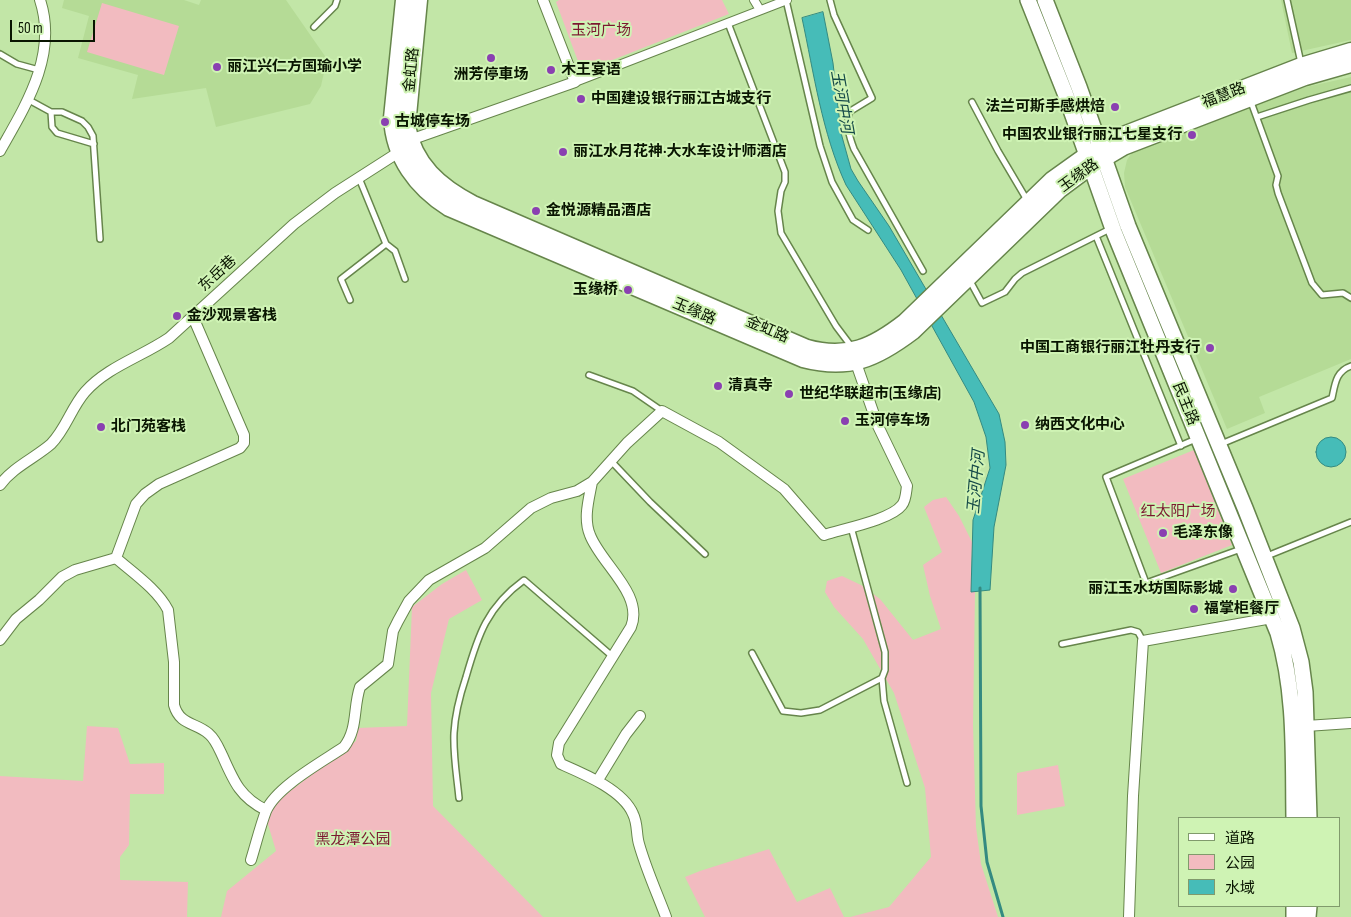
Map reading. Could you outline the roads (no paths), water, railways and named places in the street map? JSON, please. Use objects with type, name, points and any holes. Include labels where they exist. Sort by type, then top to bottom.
[{"type":"main road","points":[[404,0],[392,118],[394,138],[405,146]]},
{"type":"main road","name":"金虹路","points":[[419,0],[405,146],[433,177],[448,190],[473,204],[807,348],[855,357],[880,339],[896,336],[905,322],[964,273],[1029,202],[1052,180],[1096,156]]},
{"type":"main road","name":"民主路","points":[[1028,0],[1065,93],[1128,226],[1219,445],[1297,645],[1304,677],[1309,817]]},
{"type":"main road","name":"民主路","points":[[1045,0],[1079,87],[1113,228],[1244,548],[1283,649],[1289,679],[1294,817]]},
{"type":"main road","name":"福慧路","points":[[1096,156],[1118,137],[1302,66],[1351,52]]},
{"type":"main road","name":"福慧路","points":[[1096,156],[1305,77],[1351,64]]},
{"type":"main road","name":"玉缘路","points":[[964,273],[1096,156]]},
{"type":"street","points":[[0,151],[28,100],[40,70],[46,36],[40,0]]},
{"type":"street","points":[[543,0],[575,82]]},
{"type":"street","points":[[754,0],[760,10]]},
{"type":"street","points":[[405,146],[787,0]]},
{"type":"street","name":"东岳巷","points":[[0,485],[19,467],[52,442],[62,430],[78,400],[100,378],[169,338],[294,224],[405,146]]},
{"type":"street","points":[[116,558],[136,504],[145,494],[158,484],[240,448],[244,443],[244,435],[193,317]]},
{"type":"street","points":[[251,860],[266,810],[271,802],[287,786],[344,747],[348,742],[353,730],[360,687],[388,664],[393,632],[403,611],[416,592],[429,580],[485,548],[532,508],[551,498],[577,491],[592,482],[627,443],[662,411],[719,442],[784,489],[824,535],[892,514],[902,505],[906,496],[906,486],[878,426],[855,357]]},
{"type":"street","points":[[592,482],[586,516],[590,536],[632,602],[634,620],[558,746],[558,755],[561,764],[598,780],[622,799],[633,813],[637,825],[638,842],[666,917]]},
{"type":"street","points":[[0,640],[16,619],[40,600],[62,577],[75,570],[116,558]]},
{"type":"street","points":[[116,558],[152,590],[168,610],[174,662],[174,705],[176,711],[186,722],[209,733],[235,784],[248,798],[266,810]]},
{"type":"street","points":[[1129,917],[1133,796],[1143,641],[1272,618]]},
{"type":"street","points":[[598,780],[626,734],[640,716]]},
{"type":"street","points":[[1306,726],[1351,723]]},
{"type":"lane","points":[[314,27],[335,6],[337,0]]},
{"type":"lane","points":[[787,0],[827,170],[853,220],[868,230]]},
{"type":"lane","points":[[830,0],[834,15],[872,98],[849,112],[847,124],[851,143],[923,270]]},
{"type":"lane","points":[[1287,0],[1302,66]]},
{"type":"lane","points":[[728,23],[785,172],[786,182],[781,191],[778,211],[781,233],[855,357]]},
{"type":"lane","points":[[0,54],[17,64],[40,70]]},
{"type":"lane","points":[[1257,117],[1351,88]]},
{"type":"lane","points":[[1249,99],[1278,176],[1276,185],[1278,193],[1312,283],[1322,295],[1343,293],[1351,298]]},
{"type":"lane","points":[[28,100],[51,112],[62,112],[86,124],[93,136],[100,239]]},
{"type":"lane","points":[[972,102],[998,151],[1029,202]]},
{"type":"lane","points":[[51,112],[52,127],[57,133],[94,144]]},
{"type":"lane","points":[[359,177],[386,244],[395,251],[405,279]]},
{"type":"lane","points":[[964,273],[982,303],[1006,292],[1022,273],[1113,228]]},
{"type":"lane","points":[[1096,236],[1181,446]]},
{"type":"lane","points":[[350,300],[341,279],[386,244]]},
{"type":"lane","points":[[1219,445],[1332,398],[1340,372],[1351,366]]},
{"type":"lane","points":[[589,375],[633,391],[662,411]]},
{"type":"lane","points":[[1199,438],[1106,477],[1146,583],[1244,548]]},
{"type":"lane","points":[[611,461],[650,502],[705,554]]},
{"type":"lane","points":[[1264,557],[1351,522]]},
{"type":"lane","points":[[851,527],[885,652],[886,661],[882,678],[884,700],[907,783]]},
{"type":"lane","points":[[459,798],[454,745],[456,710],[480,633],[489,615],[505,596],[524,580],[612,657]]},
{"type":"lane","points":[[1062,644],[1131,630],[1138,632],[1143,641]]},
{"type":"lane","points":[[752,653],[783,711],[801,713],[820,710],[882,678]]},
{"type":"water","points":[[823,12],[833,63],[841,133],[851,169],[889,226],[999,414],[1005,442],[1006,465],[994,527],[990,590],[971,592],[973,520],[990,468],[986,437],[974,402],[901,270],[846,185],[838,165],[825,124],[802,18]]},
{"type":"water","points":[[1331,437],[1337,438],[1345,446],[1345,458],[1337,466],[1331,467],[1325,466],[1317,458],[1316,452],[1317,446],[1325,438]]},
{"type":"waterway","name":"玉河中河","points":[[980,588],[981,806],[987,862],[1003,917]]},
{"type":"place","name":"洲芳停車场","points":[[491,58]]},
{"type":"place","name":"丽江兴仁方国瑜小学","points":[[217,67]]},
{"type":"place","name":"木王宴语","points":[[551,70]]},
{"type":"place","name":"中国建设银行丽江古城支行","points":[[581,99]]},
{"type":"place","name":"法兰可斯手感烘焙","points":[[1115,107]]},
{"type":"place","name":"古城停车场","points":[[385,122]]},
{"type":"place","name":"中国农业银行丽江七星支行","points":[[1192,135]]},
{"type":"place","name":"丽江水月花神·大水车设计师酒店","points":[[563,152]]},
{"type":"place","name":"金悦源精品酒店","points":[[536,211]]},
{"type":"place","name":"玉缘桥","points":[[628,290]]},
{"type":"place","name":"金沙观景客栈","points":[[177,316]]},
{"type":"place","name":"中国工商银行丽江牡丹支行","points":[[1210,348]]},
{"type":"place","name":"清真寺","points":[[718,386]]},
{"type":"place","name":"世纪华联超市(玉缘店)","points":[[789,394]]},
{"type":"place","name":"玉河停车场","points":[[845,421]]},
{"type":"place","name":"纳西文化中心","points":[[1025,425]]},
{"type":"place","name":"北门苑客栈","points":[[101,427]]},
{"type":"place","name":"毛泽东像","points":[[1163,533]]},
{"type":"place","name":"丽江玉水坊国际影城","points":[[1233,589]]},
{"type":"place","name":"福掌柜餐厅","points":[[1194,609]]},
{"type":"park label","name":"玉河广场","points":[[601,31]]},
{"type":"park label","name":"红太阳广场","points":[[1178,512]]},
{"type":"park label","name":"黑龙潭公园","points":[[353,840]]}]
